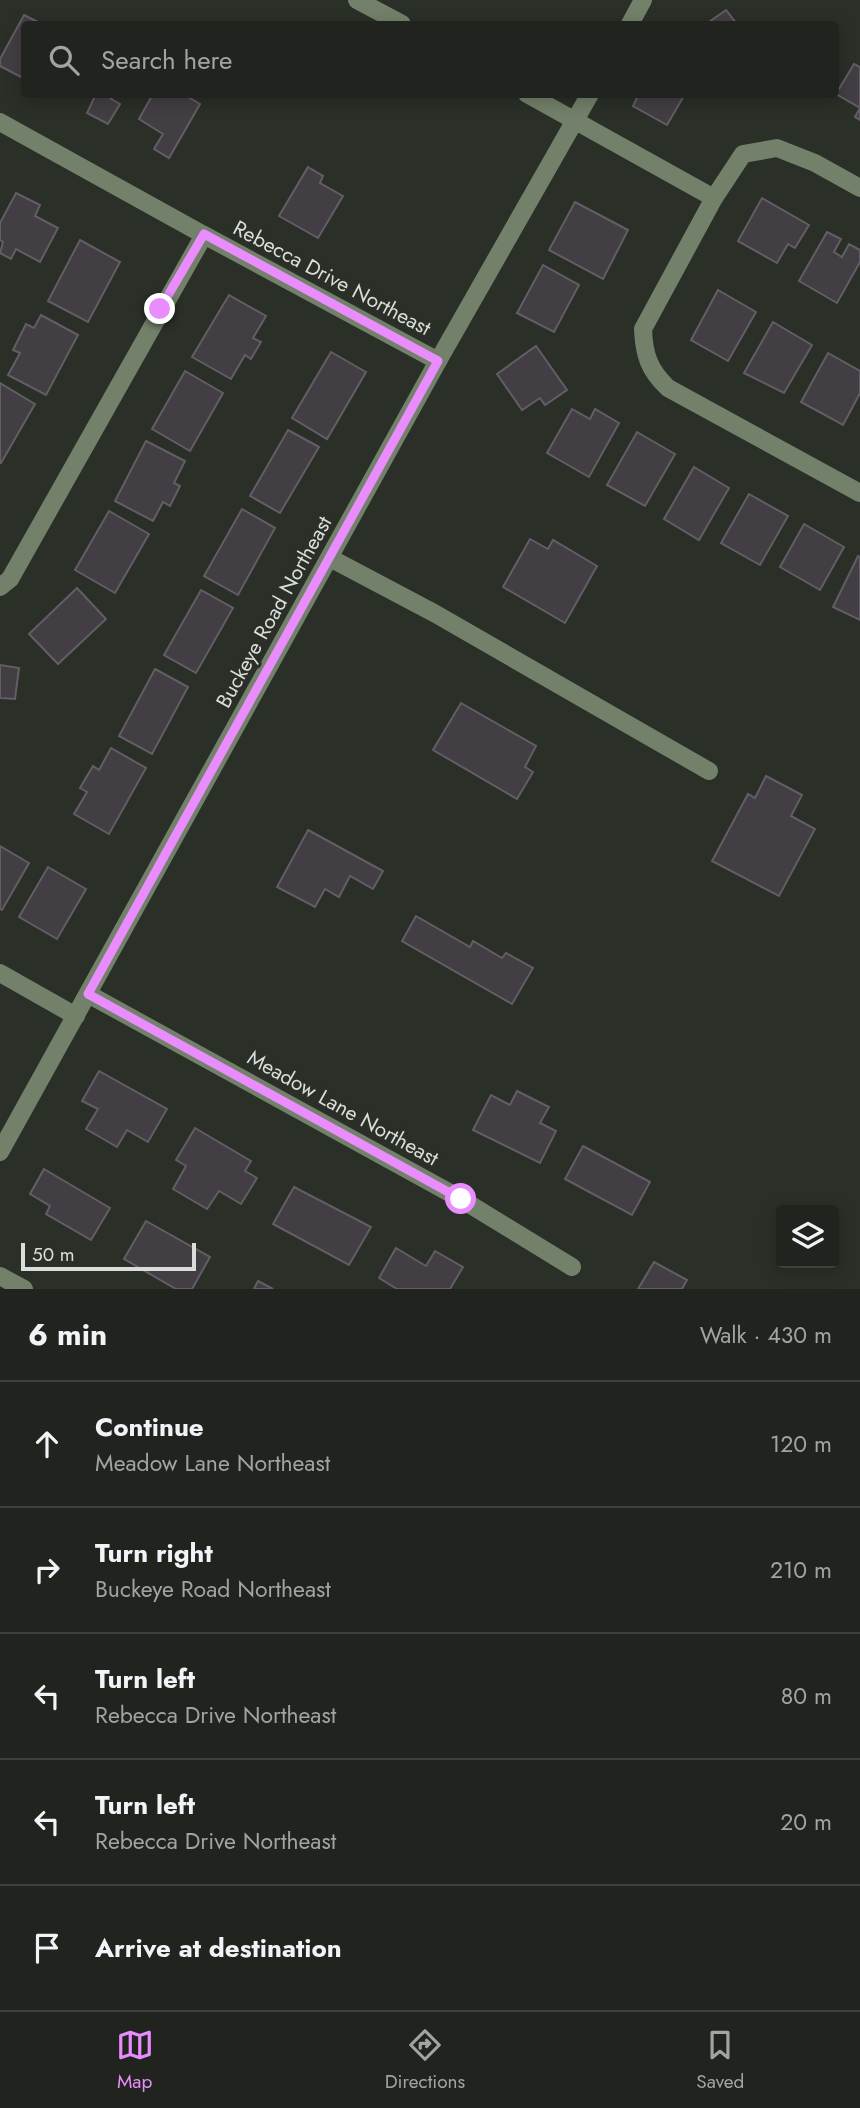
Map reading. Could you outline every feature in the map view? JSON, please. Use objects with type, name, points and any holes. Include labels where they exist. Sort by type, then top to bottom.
[{"type":"street","points":[[357,0],[396,21]]},
{"type":"street","points":[[632,21],[643,0]]},
{"type":"street","points":[[534,98],[714,198]]},
{"type":"street","name":"Buckeye Road Northeast","points":[[0,1152],[438,361],[588,98]]},
{"type":"street","name":"Rebecca Drive Northeast","points":[[0,122],[438,361]]},
{"type":"street","points":[[860,188],[798,155],[778,148],[743,154],[714,198],[643,329],[643,351],[652,373],[668,388],[860,493]]},
{"type":"street","name":"Rebecca Drive Northeast","points":[[0,587],[10,579],[204,234]]},
{"type":"street","points":[[330,558],[434,613],[709,771]]},
{"type":"street","points":[[0,973],[76,1016]]},
{"type":"street","name":"Meadow Lane Northeast","points":[[88,994],[461,1199],[572,1267]]},
{"type":"street","points":[[0,1276],[24,1289]]},
{"type":"building","points":[[726,10],[735,21],[710,21]]},
{"type":"building","points":[[24,15],[36,21],[21,21],[21,77],[0,66],[0,59]]},
{"type":"building","points":[[854,64],[860,67],[860,108],[839,96],[839,89]]},
{"type":"building","points":[[94,98],[112,98],[120,104],[108,124],[87,113]]},
{"type":"building","points":[[151,98],[190,98],[200,104],[169,158],[154,149],[163,134],[139,119]]},
{"type":"building","points":[[637,98],[683,98],[667,125],[633,106]]},
{"type":"building","points":[[308,167],[323,176],[320,183],[343,196],[318,238],[279,216]]},
{"type":"building","points":[[16,193],[40,205],[35,216],[58,228],[40,262],[16,249],[11,259],[0,253],[3,242],[0,240],[0,223]]},
{"type":"building","points":[[762,198],[809,225],[795,248],[788,244],[777,263],[738,241]]},
{"type":"building","points":[[575,202],[628,230],[603,279],[549,250]]},
{"type":"building","points":[[827,232],[841,239],[834,252],[842,257],[849,244],[860,250],[860,262],[837,303],[799,281]]},
{"type":"building","points":[[80,240],[120,262],[88,322],[48,301]]},
{"type":"building","points":[[543,265],[579,285],[554,332],[517,313]]},
{"type":"building","points":[[718,290],[756,312],[728,361],[691,340]]},
{"type":"building","points":[[229,295],[266,316],[253,338],[261,342],[251,359],[245,355],[231,379],[192,357]]},
{"type":"building","points":[[41,315],[78,335],[46,395],[8,375],[20,353],[13,350],[26,324],[34,328]]},
{"type":"building","points":[[773,322],[812,345],[784,393],[744,373]]},
{"type":"building","points":[[536,346],[567,390],[545,405],[540,398],[522,410],[497,374]]},
{"type":"building","points":[[331,352],[366,372],[327,439],[292,418]]},
{"type":"building","points":[[828,353],[860,371],[860,393],[843,425],[801,402]]},
{"type":"building","points":[[185,371],[223,393],[190,451],[152,429]]},
{"type":"building","points":[[0,383],[35,404],[1,463],[0,463]]},
{"type":"building","points":[[572,409],[590,419],[595,409],[619,423],[589,477],[547,453]]},
{"type":"building","points":[[288,430],[319,447],[280,513],[250,496]]},
{"type":"building","points":[[637,432],[675,454],[645,506],[607,485]]},
{"type":"building","points":[[146,441],[185,461],[174,483],[180,486],[170,506],[163,502],[153,521],[115,501]]},
{"type":"building","points":[[694,467],[729,488],[699,540],[664,519]]},
{"type":"building","points":[[749,494],[788,516],[760,565],[721,543]]},
{"type":"building","points":[[242,509],[275,528],[238,595],[204,576]]},
{"type":"building","points":[[109,511],[149,534],[115,593],[75,570]]},
{"type":"building","points":[[804,524],[844,547],[820,590],[780,567]]},
{"type":"building","points":[[530,539],[548,549],[553,540],[597,566],[565,623],[503,587]]},
{"type":"building","points":[[858,556],[860,557],[860,620],[833,607]]},
{"type":"building","points":[[77,588],[106,619],[58,664],[29,634]]},
{"type":"building","points":[[201,590],[233,608],[196,673],[164,655]]},
{"type":"building","points":[[0,665],[19,668],[15,699],[0,698]]},
{"type":"building","points":[[155,669],[188,687],[152,754],[119,736]]},
{"type":"building","points":[[461,703],[536,746],[525,767],[533,772],[517,799],[433,750]]},
{"type":"building","points":[[111,748],[146,768],[109,834],[74,814],[87,792],[80,788],[93,766],[99,770]]},
{"type":"building","points":[[766,776],[802,795],[791,816],[815,829],[779,896],[712,861],[748,794],[755,798]]},
{"type":"building","points":[[308,830],[383,871],[373,889],[350,876],[339,897],[325,889],[315,907],[277,887]]},
{"type":"building","points":[[0,846],[29,863],[2,910],[0,909]]},
{"type":"building","points":[[48,867],[86,889],[57,939],[19,917]]},
{"type":"building","points":[[416,916],[470,947],[473,941],[502,958],[506,953],[533,968],[512,1004],[402,941]]},
{"type":"building","points":[[99,1071],[167,1109],[148,1142],[127,1130],[117,1147],[86,1129],[98,1109],[82,1101]]},
{"type":"building","points":[[517,1091],[549,1107],[540,1123],[556,1131],[540,1163],[473,1130],[491,1095],[510,1105]]},
{"type":"building","points":[[195,1128],[251,1161],[245,1171],[257,1178],[241,1204],[219,1191],[207,1209],[173,1189],[186,1166],[176,1160]]},
{"type":"building","points":[[583,1146],[650,1182],[632,1215],[565,1179]]},
{"type":"building","points":[[44,1169],[110,1208],[91,1240],[46,1214],[50,1206],[30,1194]]},
{"type":"building","points":[[294,1187],[371,1227],[349,1265],[273,1224]]},
{"type":"building","points":[[146,1221],[210,1257],[192,1289],[176,1289],[124,1259]]},
{"type":"building","points":[[396,1248],[426,1266],[435,1251],[463,1267],[450,1289],[397,1289],[379,1278]]},
{"type":"building","points":[[654,1262],[687,1280],[682,1289],[638,1289]]},
{"type":"building","points":[[258,1281],[273,1289],[254,1289]]},
{"type":"route","points":[[160,309],[204,234],[438,361],[88,994],[461,1199]]}]
